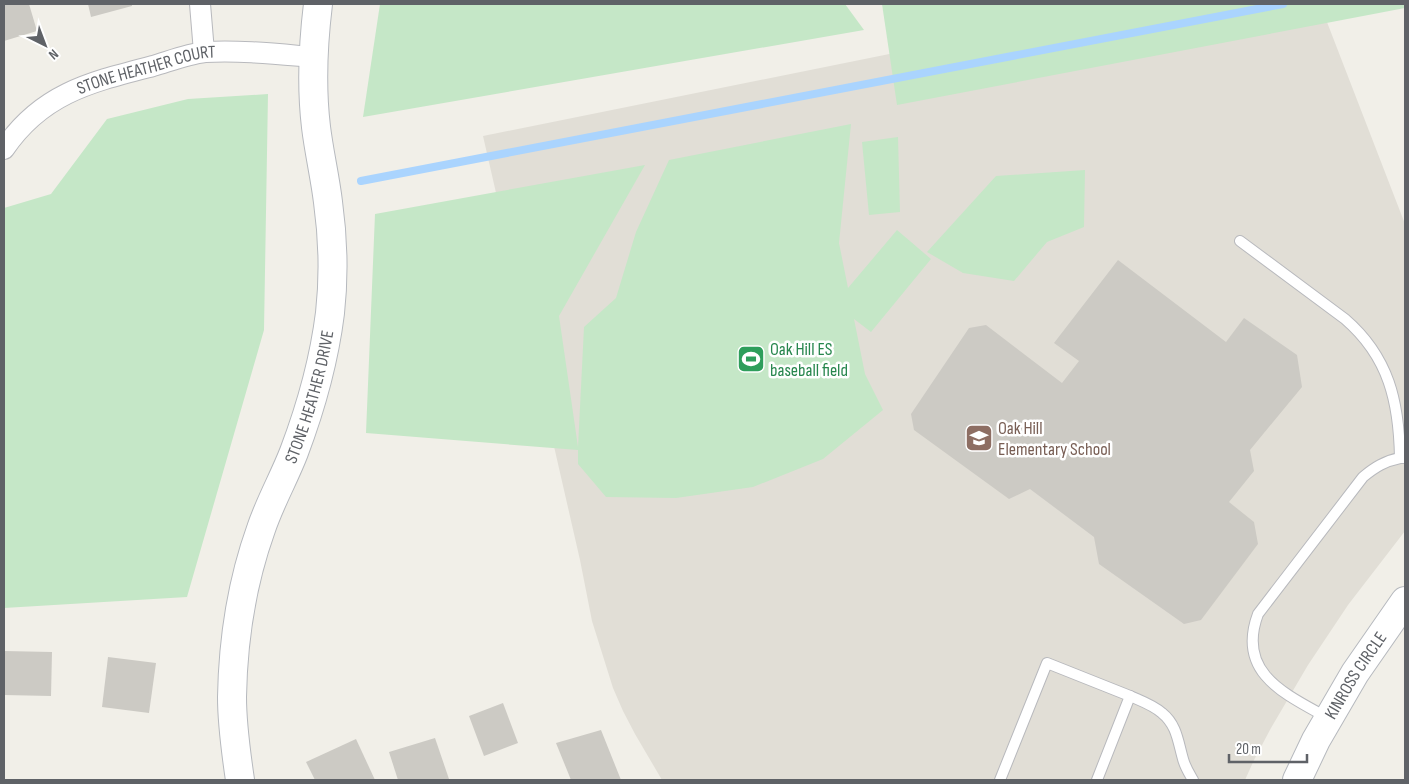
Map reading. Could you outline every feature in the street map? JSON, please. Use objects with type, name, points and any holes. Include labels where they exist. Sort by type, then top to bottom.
[{"type":"street","points":[[200,4],[204,52]]},
{"type":"street","name":"STONE HEATHER DRIVE","points":[[240,780],[232,698],[236,640],[245,584],[261,528],[293,454],[312,401],[325,346],[330,311],[331,238],[312,86],[312,57],[318,4]]},
{"type":"street","name":"STONE HEATHER COURT","points":[[4,149],[16,132],[35,113],[63,94],[100,79],[204,52],[260,53],[312,57]]},
{"type":"street","name":"KINROSS CIRCLE","points":[[1297,780],[1316,740],[1355,674],[1405,601]]},
{"type":"lane","points":[[1240,241],[1360,332],[1371,345],[1386,374],[1392,392],[1403,458],[1387,461],[1375,467],[1363,478],[1258,614],[1254,625],[1252,636],[1253,648],[1263,673],[1281,692],[1329,718]]},
{"type":"lane","points":[[1000,780],[1047,663],[1130,696],[1163,713],[1172,723],[1177,733],[1183,760],[1193,780]]},
{"type":"lane","points":[[1097,780],[1130,696]]},
{"type":"shaded area","name":"Oak Hill Elementary School","points":[[1137,4],[1320,4],[1405,224],[1405,531],[1348,605],[1308,665],[1271,728],[1245,780],[662,780],[623,711],[613,688],[592,621],[580,560],[483,136]]},
{"type":"green space","points":[[380,4],[845,4],[864,30],[363,117]]},
{"type":"green space","points":[[882,4],[1405,4],[1405,8],[897,105]]},
{"type":"green space","points":[[268,94],[264,330],[187,597],[4,608],[4,208],[51,194],[107,119],[188,99]]},
{"type":"green space","points":[[851,124],[839,243],[848,288],[897,230],[931,259],[871,332],[854,319],[865,374],[883,410],[823,459],[753,487],[676,498],[606,497],[578,464],[578,450],[366,433],[375,214],[645,165],[559,316],[578,447],[584,327],[616,298],[636,232],[669,160]]},
{"type":"green space","points":[[898,137],[900,212],[869,215],[862,142]]},
{"type":"green space","points":[[1085,170],[1084,227],[1047,242],[1014,281],[963,273],[927,252],[996,176]]},
{"type":"building","points":[[4,4],[29,4],[37,31],[4,41]]},
{"type":"building","points":[[88,4],[132,4],[132,6],[91,17]]},
{"type":"building","points":[[1118,260],[1226,342],[1244,318],[1297,355],[1302,387],[1250,450],[1254,471],[1229,502],[1254,522],[1258,544],[1201,620],[1184,624],[1099,564],[1094,537],[1030,489],[1009,499],[914,430],[911,414],[969,328],[986,325],[1062,383],[1079,361],[1054,343]]},
{"type":"building","points":[[4,651],[52,652],[51,696],[4,695]]},
{"type":"building","points":[[108,657],[156,663],[149,713],[102,707]]},
{"type":"building","points":[[503,703],[518,743],[484,756],[469,716]]},
{"type":"building","points":[[601,730],[621,780],[571,780],[556,743]]},
{"type":"building","points":[[435,738],[449,779],[398,780],[389,752]]},
{"type":"building","points":[[356,739],[375,780],[315,780],[306,762]]},
{"type":"waterway","points":[[361,181],[1283,4]]},
{"type":"place","name":"Oak Hill ES baseball field","points":[[751,359]]},
{"type":"place","name":"Oak Hill Elementary School","points":[[979,438]]}]
